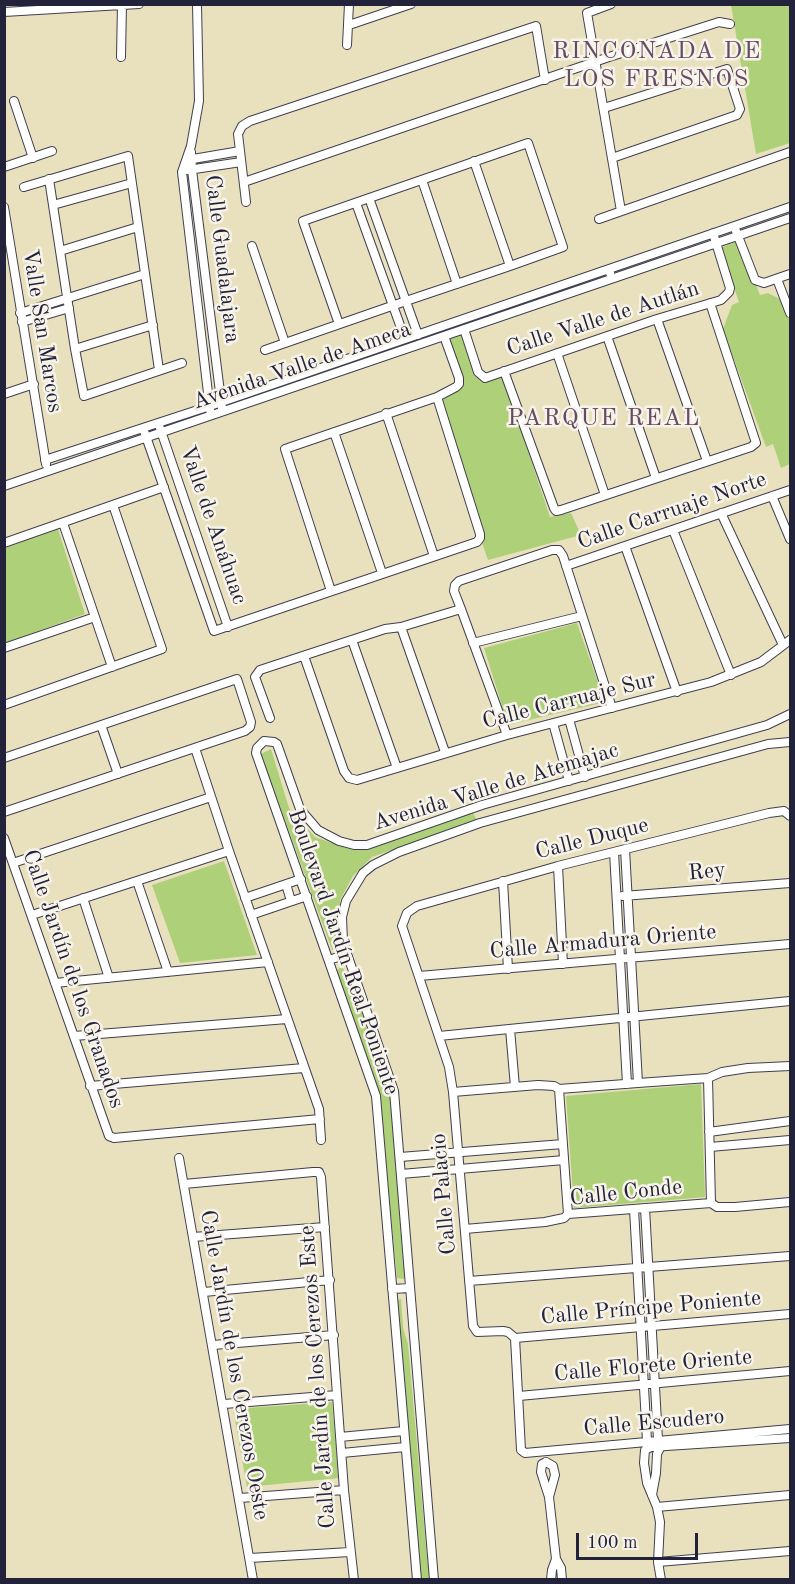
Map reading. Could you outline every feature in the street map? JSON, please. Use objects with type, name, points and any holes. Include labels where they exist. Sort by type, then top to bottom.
[{"type":"street","points":[[4,12],[55,7],[139,4]]},
{"type":"street","name":"Calle Guadalajara","points":[[197,4],[199,100],[189,160],[182,171],[211,416]]},
{"type":"street","points":[[347,45],[349,4]]},
{"type":"street","points":[[349,25],[411,4]]},
{"type":"street","points":[[611,4],[587,13],[621,211]]},
{"type":"street","points":[[121,57],[122,5]]},
{"type":"street","points":[[244,182],[719,22],[730,24]]},
{"type":"street","points":[[246,202],[238,134],[242,126],[250,121],[536,26],[545,80]]},
{"type":"street","points":[[604,108],[724,69],[729,71],[740,109],[737,115],[612,158]]},
{"type":"street","points":[[14,101],[33,158]]},
{"type":"street","points":[[265,350],[563,248],[528,143],[303,221],[339,324]]},
{"type":"street","points":[[4,167],[52,151]]},
{"type":"street","points":[[189,160],[240,151]]},
{"type":"street","points":[[599,219],[790,152]]},
{"type":"street","points":[[24,187],[128,156],[159,370]]},
{"type":"street","name":"Calle Guadalajara","points":[[189,160],[223,412]]},
{"type":"street","points":[[474,161],[510,266]]},
{"type":"street","points":[[182,171],[242,162]]},
{"type":"street","points":[[49,179],[84,396],[182,363]]},
{"type":"street","points":[[422,180],[457,284]]},
{"type":"street","points":[[53,205],[132,183]]},
{"type":"street","points":[[369,198],[418,335]]},
{"type":"street","points":[[356,203],[405,339]]},
{"type":"street","name":"Valle San Marcos","points":[[4,207],[47,472]]},
{"type":"street","points":[[45,460],[143,428],[160,428],[210,406],[790,207]]},
{"type":"street","name":"Avenida Valle de Ameca","points":[[4,486],[147,438],[160,428],[223,412],[790,218]]},
{"type":"street","points":[[734,226],[754,280],[764,282],[790,274]]},
{"type":"street","points":[[60,251],[138,227]]},
{"type":"street","points":[[713,233],[716,244]]},
{"type":"street","name":"Calle Valle de Autlán","points":[[464,329],[481,376],[485,378],[710,303],[726,296],[730,288],[716,244]]},
{"type":"street","points":[[252,246],[285,343]]},
{"type":"street","points":[[609,269],[611,279]]},
{"type":"street","points":[[21,317],[68,303],[145,274]]},
{"type":"street","points":[[777,279],[790,313]]},
{"type":"street","points":[[504,371],[556,511],[751,447],[756,443],[755,435],[710,303]]},
{"type":"street","points":[[657,319],[706,461]]},
{"type":"street","points":[[200,327],[206,320],[212,325]]},
{"type":"street","points":[[75,349],[153,325]]},
{"type":"street","points":[[331,591],[285,449],[437,397],[456,387],[459,384],[459,378],[444,336]]},
{"type":"street","points":[[607,336],[656,478]]},
{"type":"street","points":[[557,353],[605,495]]},
{"type":"street","points":[[4,394],[33,385]]},
{"type":"street","points":[[228,627],[477,542],[480,538],[437,397]]},
{"type":"street","points":[[386,414],[434,555]]},
{"type":"street","name":"Valle de Anáhuac","points":[[143,428],[214,631],[228,627],[160,428]]},
{"type":"street","points":[[334,432],[382,573]]},
{"type":"street","points":[[4,543],[164,487]]},
{"type":"street","name":"Calle Carruaje Norte","points":[[566,566],[790,490]]},
{"type":"street","points":[[772,496],[790,539]]},
{"type":"street","points":[[4,705],[162,649],[113,505]]},
{"type":"street","points":[[721,513],[787,642]]},
{"type":"street","points":[[63,523],[112,667]]},
{"type":"street","points":[[674,530],[731,675]]},
{"type":"street","points":[[625,546],[677,692]]},
{"type":"street","points":[[507,735],[454,591],[455,585],[459,581],[552,550],[559,550],[566,566],[612,708]]},
{"type":"street","points":[[270,718],[255,677],[260,670],[386,629],[401,627],[461,609]]},
{"type":"street","points":[[473,643],[582,616]]},
{"type":"street","points":[[4,648],[95,617]]},
{"type":"street","points":[[401,627],[445,752]]},
{"type":"street","points":[[352,640],[397,768]]},
{"type":"street","name":"Calle Carruaje Sur","points":[[304,656],[344,771],[349,778],[357,780],[445,752],[677,692],[731,675],[761,662],[787,642]]},
{"type":"street","points":[[4,758],[237,679],[249,716],[250,728],[245,731],[4,812]]},
{"type":"street","name":"Avenida Valle de Atemajac","points":[[264,741],[277,744],[300,808],[308,821],[318,830],[339,841],[354,845],[367,845],[482,806],[767,725],[790,714]]},
{"type":"street","points":[[569,719],[585,777]]},
{"type":"street","points":[[553,723],[569,781]]},
{"type":"street","points":[[101,726],[118,774]]},
{"type":"street","points":[[730,736],[734,754]]},
{"type":"street","name":"Boulevard Jardín Real Poniente","points":[[264,741],[257,748],[256,753],[376,1096],[417,1580]]},
{"type":"street","name":"Avenida Valle de Atemajac","points":[[352,888],[363,873],[385,858],[489,820],[779,741],[790,742]]},
{"type":"street","points":[[195,748],[319,1109],[321,1140]]},
{"type":"street","points":[[562,757],[578,752]]},
{"type":"street","points":[[13,863],[211,797]]},
{"type":"street","points":[[482,806],[489,820]]},
{"type":"street","name":"Calle Duque","points":[[411,908],[558,866],[769,813],[787,814]]},
{"type":"street","name":"Calle Jardín de los Granados","points":[[4,838],[109,1136],[114,1138],[320,1119]]},
{"type":"street","points":[[625,849],[638,1083]]},
{"type":"street","points":[[32,915],[229,851]]},
{"type":"street","points":[[614,852],[627,1084]]},
{"type":"street","points":[[558,866],[563,964]]},
{"type":"street","points":[[245,898],[301,879]]},
{"type":"street","points":[[137,881],[168,972]]},
{"type":"street","points":[[503,881],[508,969]]},
{"type":"street","name":"Rey","points":[[616,896],[627,897],[790,883]]},
{"type":"street","points":[[286,884],[291,902]]},
{"type":"street","name":"Boulevard Jardín Real Poniente","points":[[352,888],[346,901],[341,930],[347,954],[394,1091],[434,1580]]},
{"type":"street","points":[[251,915],[307,896]]},
{"type":"street","points":[[83,898],[109,978]]},
{"type":"street","name":"Calle Palacio","points":[[411,908],[402,926],[449,1067],[453,1092],[474,1330],[503,1331],[515,1338]]},
{"type":"street","name":"Calle Armadura Oriente","points":[[419,976],[790,944]]},
{"type":"street","points":[[329,960],[347,954]]},
{"type":"street","points":[[55,983],[268,962]]},
{"type":"street","points":[[439,1036],[790,1001]]},
{"type":"street","points":[[74,1036],[287,1019]]},
{"type":"street","points":[[510,1029],[515,1087]]},
{"type":"street","points":[[453,1092],[538,1085],[554,1086],[559,1089],[708,1078],[722,1072],[748,1068],[790,1066]]},
{"type":"street","points":[[90,1086],[304,1068]]},
{"type":"street","points":[[708,1078],[711,1203]]},
{"type":"street","points":[[559,1089],[568,1214]]},
{"type":"street","points":[[709,1132],[790,1121]]},
{"type":"street","points":[[710,1147],[790,1140]]},
{"type":"street","points":[[400,1157],[563,1143]]},
{"type":"street","points":[[421,1155],[421,1172]]},
{"type":"street","name":"Calle Jardín de los Cerezos Oeste","points":[[179,1158],[224,1404],[253,1580]]},
{"type":"street","points":[[401,1174],[564,1160]]},
{"type":"street","name":"Calle Jardín de los Cerezos Este","points":[[184,1184],[319,1172],[330,1280],[344,1490],[354,1580]]},
{"type":"street","name":"Calle Conde","points":[[465,1229],[545,1222],[564,1218],[568,1214],[711,1203],[717,1207],[735,1208],[790,1202]]},
{"type":"street","points":[[645,1208],[660,1443],[652,1497]]},
{"type":"street","points":[[634,1209],[647,1441]]},
{"type":"street","points":[[193,1237],[325,1227]]},
{"type":"street","points":[[469,1281],[790,1256]]},
{"type":"street","points":[[204,1292],[330,1280]]},
{"type":"street","points":[[392,1289],[410,1288]]},
{"type":"street","name":"Calle Príncipe Poniente","points":[[515,1338],[790,1314]]},
{"type":"street","points":[[213,1345],[334,1335]]},
{"type":"street","points":[[515,1338],[519,1396]]},
{"type":"street","name":"Calle Florete Oriente","points":[[519,1396],[790,1371]]},
{"type":"street","points":[[224,1404],[336,1395]]},
{"type":"street","name":"Calle Escudero","points":[[519,1396],[521,1450],[525,1453],[647,1441],[660,1443],[790,1437]]},
{"type":"street","name":"Calle Escudero","points":[[660,1443],[790,1429]]},
{"type":"street","points":[[340,1437],[404,1431]]},
{"type":"street","points":[[383,1433],[386,1450]]},
{"type":"street","points":[[660,1443],[647,1448],[644,1453],[644,1463],[652,1497],[657,1507],[660,1529],[658,1562],[661,1580]]},
{"type":"street","points":[[342,1453],[405,1448]]},
{"type":"street","points":[[240,1498],[344,1490]]},
{"type":"street","points":[[657,1507],[790,1495]]},
{"type":"street","points":[[549,1497],[556,1559],[561,1568],[562,1580]]},
{"type":"street","points":[[250,1558],[350,1551]]},
{"type":"street","points":[[658,1562],[790,1551]]},
{"type":"street","points":[[551,1580],[556,1559]]},
{"type":"green space","points":[[731,5],[790,5],[790,143],[756,154]]},
{"type":"green space","points":[[738,241],[760,295],[768,293],[786,302],[790,316],[790,464],[781,468],[773,444],[766,447],[723,329],[732,305],[739,302],[720,248]]},
{"type":"green space","points":[[463,333],[476,373],[503,376],[550,517],[571,513],[581,535],[488,560],[482,543],[484,538],[443,400],[457,391],[462,384],[448,339]]},
{"type":"green space","points":[[58,529],[85,614],[5,643],[5,548]]},
{"type":"green space","points":[[577,623],[605,702],[508,725],[484,648]]},
{"type":"green space","points":[[271,749],[289,808],[315,837],[352,850],[374,847],[472,811],[477,820],[372,857],[353,876],[340,900],[338,950],[332,950],[261,754]]},
{"type":"green space","points":[[224,861],[257,955],[180,963],[152,885]]},
{"type":"green space","points":[[342,966],[364,1014],[390,1091],[405,1279],[397,1278],[379,1093],[336,971]]},
{"type":"green space","points":[[701,1084],[705,1197],[574,1208],[566,1096]]},
{"type":"green space","points":[[401,1299],[403,1328],[408,1344],[429,1579],[420,1579],[395,1301]]},
{"type":"green space","points":[[332,1402],[339,1478],[247,1487],[233,1409]]},
{"type":"district","name":"RINCONADA DE LOS FRESNOS","points":[[657,66]]},
{"type":"district","name":"PARQUE REAL","points":[[604,419]]}]
